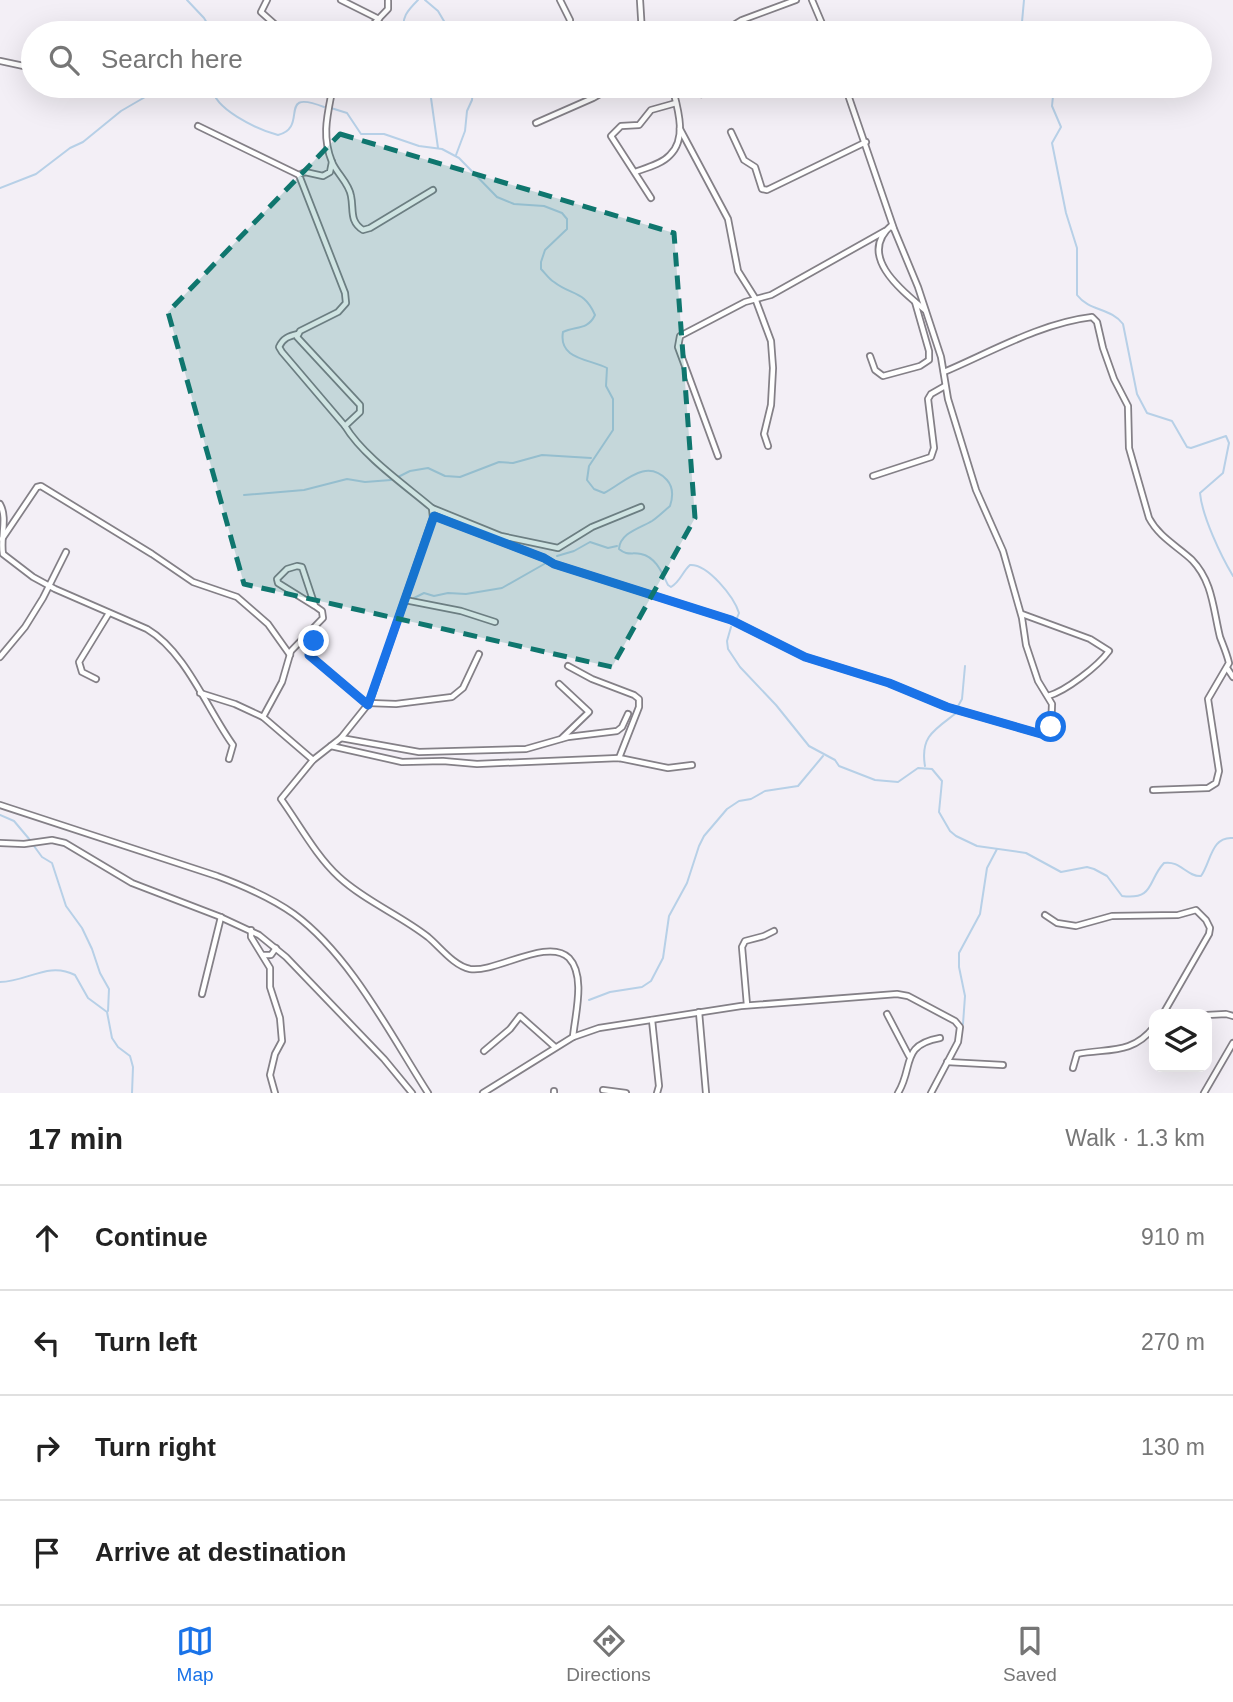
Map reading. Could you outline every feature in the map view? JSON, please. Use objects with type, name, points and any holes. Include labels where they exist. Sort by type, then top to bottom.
[{"type":"street","points":[[267,0],[261,12],[271,21]]},
{"type":"street","points":[[341,0],[379,19],[388,9],[389,0]]},
{"type":"street","points":[[560,0],[570,21]]},
{"type":"street","points":[[640,0],[641,21]]},
{"type":"street","points":[[740,21],[796,0]]},
{"type":"street","points":[[812,0],[821,21]]},
{"type":"street","points":[[0,61],[21,65]]},
{"type":"street","points":[[330,98],[325,129],[332,162],[351,193],[351,214],[363,230],[433,190]]},
{"type":"street","points":[[536,123],[593,98]]},
{"type":"street","points":[[635,172],[670,156],[679,138],[680,129],[675,98]]},
{"type":"street","points":[[434,516],[554,564],[731,620],[805,657],[889,683],[974,716],[1048,736],[1053,709],[1038,681],[1026,645],[1021,614],[999,540],[976,490],[918,287],[894,229],[850,98]]},
{"type":"street","points":[[651,198],[611,138],[611,134],[621,126],[639,125],[651,110],[676,103]]},
{"type":"street","points":[[198,126],[299,175],[346,303],[338,312],[281,341],[279,347],[345,426],[351,437],[389,473],[432,508],[501,536],[558,548],[592,527],[641,507]]},
{"type":"street","points":[[680,129],[728,219],[738,271],[755,298],[772,346],[771,405],[764,434],[768,446]]},
{"type":"street","points":[[730,132],[744,160],[755,167],[762,189],[767,190],[866,142]]},
{"type":"street","points":[[299,175],[305,172],[323,176],[330,172],[332,162]]},
{"type":"street","points":[[718,456],[678,347],[678,340],[690,330],[755,298],[771,295],[892,225],[894,229]]},
{"type":"street","points":[[885,231],[879,245],[880,260],[891,281],[925,311]]},
{"type":"street","points":[[870,356],[875,370],[883,376],[920,366],[929,360],[929,351],[915,302]]},
{"type":"street","points":[[944,372],[1040,331],[1067,322],[1094,318],[1114,379],[1128,406],[1129,448],[1149,518],[1154,529],[1192,561],[1206,580],[1221,641],[1228,658],[1227,668],[1208,699],[1219,771],[1216,783],[1208,788],[1153,790]]},
{"type":"street","points":[[298,334],[299,341],[360,405],[360,412],[345,426]]},
{"type":"street","points":[[873,476],[932,457],[934,448],[928,399],[945,386]]},
{"type":"street","points":[[1,540],[37,487],[41,486],[193,582],[237,597],[268,624],[290,655]]},
{"type":"street","points":[[0,504],[4,511],[2,552],[50,586],[147,629],[160,638],[181,663],[233,745],[229,759]]},
{"type":"street","points":[[432,508],[434,516],[369,704],[341,738],[313,760],[281,799],[332,870],[347,883],[417,929],[455,961],[468,968],[480,968],[543,952],[564,954],[570,959],[577,976],[573,1037]]},
{"type":"street","points":[[0,657],[25,627],[50,586],[66,552]]},
{"type":"street","points":[[263,717],[282,682],[290,655],[323,618],[322,611],[278,583],[277,579],[284,571],[297,566],[302,568],[315,606]]},
{"type":"street","points":[[405,600],[461,611],[495,622]]},
{"type":"street","points":[[96,679],[82,672],[79,662],[109,613]]},
{"type":"street","points":[[1021,614],[1090,639],[1109,651],[1064,689],[1048,696]]},
{"type":"street","points":[[307,636],[315,642],[309,655],[369,704],[396,704],[452,697],[460,692],[469,679],[479,654]]},
{"type":"street","points":[[568,666],[639,699],[639,707],[620,758]]},
{"type":"street","points":[[1227,668],[1233,677]]},
{"type":"street","points":[[559,684],[589,712],[562,738]]},
{"type":"street","points":[[199,693],[235,704],[263,717],[313,760]]},
{"type":"street","points":[[341,738],[419,752],[526,749],[562,738],[617,732],[628,714]]},
{"type":"street","points":[[331,746],[402,762],[477,764],[620,758],[668,768],[692,765]]},
{"type":"street","points":[[0,804],[217,876],[246,887],[282,907],[314,932],[343,962],[428,1093]]},
{"type":"street","points":[[0,843],[24,844],[46,840],[65,843],[132,883],[251,930],[276,948],[384,1059],[412,1093]]},
{"type":"street","points":[[1045,915],[1057,923],[1076,926],[1112,916],[1178,915],[1191,910],[1200,913],[1210,928],[1209,934],[1166,1009]]},
{"type":"street","points":[[202,995],[221,917]]},
{"type":"street","points":[[251,930],[251,937],[270,968],[270,988],[280,1018],[282,1036],[270,1075],[275,1093]]},
{"type":"street","points":[[747,1005],[742,947],[745,941],[774,931]]},
{"type":"street","points":[[262,955],[271,955],[276,948]]},
{"type":"street","points":[[484,1093],[555,1047],[599,1028],[747,1005],[897,994],[908,996],[958,1023],[960,1037],[931,1093]]},
{"type":"street","points":[[699,1012],[706,1093]]},
{"type":"street","points":[[887,1014],[909,1056]]},
{"type":"street","points":[[1212,1015],[1233,1016]]},
{"type":"street","points":[[484,1051],[510,1030],[520,1016],[555,1047]]},
{"type":"street","points":[[652,1020],[659,1086],[657,1093]]},
{"type":"street","points":[[1073,1068],[1077,1054],[1132,1046],[1149,1032]]},
{"type":"street","points":[[898,1093],[909,1056],[925,1041],[940,1038]]},
{"type":"street","points":[[1205,1093],[1233,1042]]},
{"type":"street","points":[[947,1062],[1003,1065]]},
{"type":"street","points":[[603,1090],[624,1093]]},
{"type":"highlighted area","points":[[340,134],[674,233],[695,518],[612,667],[244,584],[168,312]]},
{"type":"waterway","points":[[187,0],[206,21]]},
{"type":"waterway","points":[[404,21],[408,11],[418,0]]},
{"type":"waterway","points":[[425,0],[438,11],[444,21]]},
{"type":"waterway","points":[[1022,21],[1024,0]]},
{"type":"waterway","points":[[0,188],[36,174],[70,148],[83,142],[121,111],[143,98]]},
{"type":"waterway","points":[[216,98],[237,117],[278,135],[292,125],[296,105],[309,102],[324,107]]},
{"type":"waterway","points":[[431,98],[438,148]]},
{"type":"waterway","points":[[456,155],[465,131],[467,111],[472,98]]},
{"type":"waterway","points":[[1053,98],[1052,106],[1061,127],[1052,143],[1066,213],[1077,248],[1077,295],[1123,324],[1137,394],[1147,413],[1172,421],[1187,447],[1226,436],[1229,443],[1223,473],[1200,493],[1208,524],[1233,576]]},
{"type":"waterway","points":[[331,108],[347,113],[361,134],[384,134],[419,146],[442,149],[459,158],[497,197],[514,204],[544,206],[562,213],[567,219],[567,229],[545,250],[541,269],[552,281],[582,297],[591,307],[595,315],[592,320],[563,332],[563,341],[566,348],[577,357],[607,368],[606,386],[613,399],[613,430],[589,466],[587,480],[594,489],[604,493],[643,471],[651,471],[667,480],[672,493],[670,506],[652,521],[627,535],[620,543],[619,549],[651,558],[671,587],[690,565],[705,570],[732,599],[739,613],[737,618]]},
{"type":"waterway","points":[[398,477],[410,471],[428,468],[445,476],[460,477],[499,462],[513,463],[542,455],[591,458]]},
{"type":"waterway","points":[[244,495],[304,490],[347,479],[365,482],[391,480]]},
{"type":"waterway","points":[[557,556],[590,542],[608,548],[617,546]]},
{"type":"waterway","points":[[414,598],[424,593],[434,596],[448,593],[466,594],[502,588],[546,563]]},
{"type":"waterway","points":[[731,627],[728,649],[740,667],[776,705],[809,746],[835,760],[839,766],[875,780],[898,782],[918,768],[932,769],[942,781],[939,812],[950,831],[977,846],[1026,853],[1061,872],[1087,867],[1094,869],[1107,876],[1122,896],[1133,896],[1140,895],[1149,888],[1164,863],[1175,864],[1201,876],[1216,845],[1226,838],[1233,838]]},
{"type":"waterway","points":[[957,708],[962,699],[965,666]]},
{"type":"waterway","points":[[925,766],[925,748],[930,735],[955,714]]},
{"type":"waterway","points":[[589,1000],[610,992],[642,987],[651,981],[663,958],[669,916],[687,883],[699,846],[727,809],[765,791],[798,786],[823,756]]},
{"type":"waterway","points":[[0,815],[14,821],[30,840]]},
{"type":"waterway","points":[[34,846],[42,857],[52,863],[66,906],[82,928],[92,949],[109,989],[108,1011]]},
{"type":"waterway","points":[[963,1024],[965,996],[959,953],[980,914],[987,868],[997,849]]},
{"type":"waterway","points":[[0,982],[56,970],[75,975],[88,998],[107,1012],[112,1038],[118,1047],[130,1056],[133,1067],[132,1093]]},
{"type":"route","points":[[314,641],[309,655],[368,705],[434,516],[554,564],[731,620],[805,657],[889,683],[947,707],[1048,736],[1051,727]]}]
